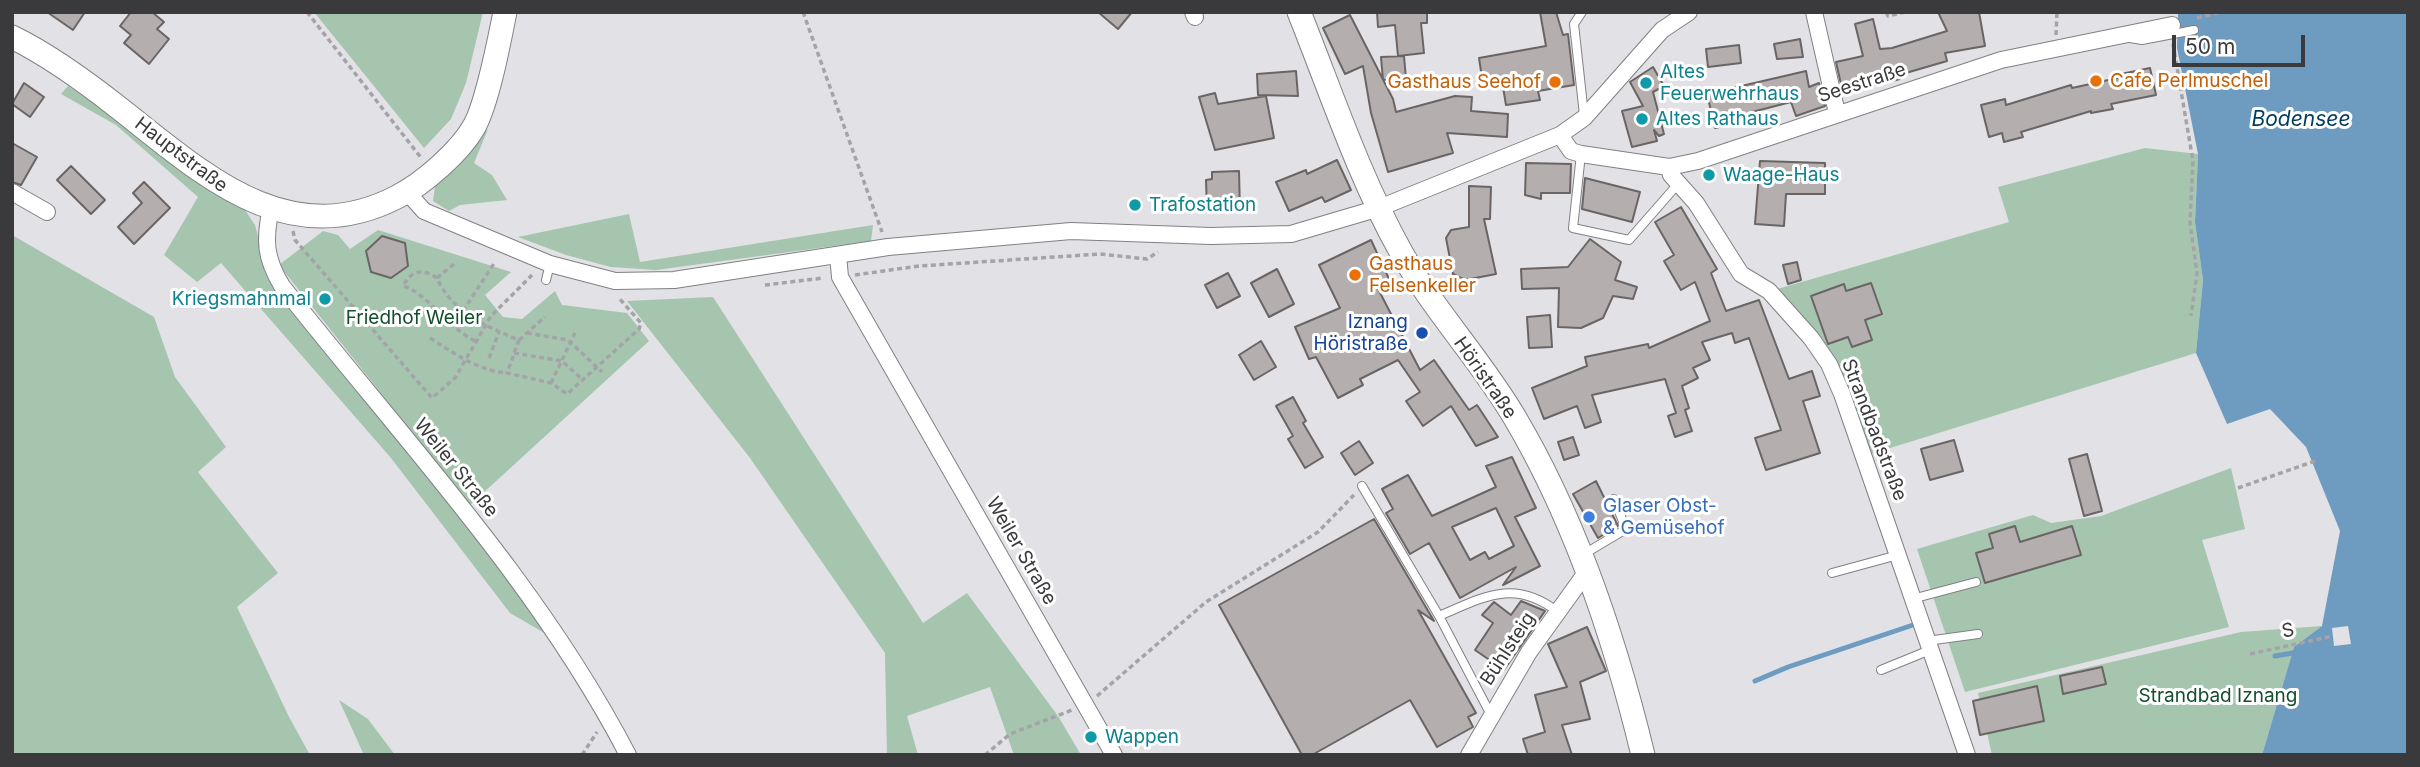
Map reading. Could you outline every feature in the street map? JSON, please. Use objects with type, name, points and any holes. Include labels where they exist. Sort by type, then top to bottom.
[{"type":"main road","name":"Hauptstraße","points":[[12,37],[116,106],[192,168],[233,194],[280,210],[332,217],[372,210],[407,192],[422,168],[474,126],[498,47],[505,12]]},
{"type":"main road","name":"Höristraße","points":[[1299,12],[1379,208],[1401,253],[1442,317],[1513,415],[1541,464],[1584,563],[1643,755]]},
{"type":"street","points":[[407,192],[424,211],[548,272],[615,281],[662,280],[888,247],[1071,231],[1211,236],[1291,234],[1379,208],[1560,135],[1584,118],[1662,30],[1689,12]]},
{"type":"street","points":[[1814,12],[1837,113]]},
{"type":"street","name":"Seestraße","points":[[1581,154],[1669,167],[1698,161],[2001,60],[2172,30]]},
{"type":"street","points":[[1560,135],[1571,151],[1581,154]]},
{"type":"street","name":"Strandbadstraße","points":[[1669,167],[1678,184],[1696,203],[1741,274],[1769,291],[1829,364],[1898,555],[1964,754]]},
{"type":"street","points":[[12,192],[47,212]]},
{"type":"street","name":"Weiler Straße","points":[[280,210],[266,243],[269,264],[282,286],[465,510],[560,642],[607,715],[628,755]]},
{"type":"street","name":"Weiler Straße","points":[[838,255],[840,277],[1114,755]]},
{"type":"street","name":"Bühlsteig","points":[[1469,755],[1491,715],[1558,612],[1584,563]]},
{"type":"lane","points":[[1582,12],[1574,23],[1584,118]]},
{"type":"lane","points":[[2172,30],[2194,30]]},
{"type":"lane","points":[[1581,154],[1573,228],[1629,240],[1678,184]]},
{"type":"lane","points":[[1362,486],[1439,616],[1491,715]]},
{"type":"lane","points":[[1584,563],[1626,529],[1614,499]]},
{"type":"lane","points":[[1832,573],[1898,555]]},
{"type":"lane","points":[[1912,599],[1976,582]]},
{"type":"lane","points":[[1439,616],[1480,598],[1522,592],[1542,600],[1558,612]]},
{"type":"lane","points":[[1881,670],[1929,645],[1978,634]]},
{"type":"path","points":[[307,12],[422,168],[430,151]]},
{"type":"path","points":[[803,12],[888,247]]},
{"type":"path","points":[[1886,12],[1888,16],[1905,12]]},
{"type":"path","points":[[2172,30],[2193,161],[2190,222],[2197,273],[2191,316]]},
{"type":"path","points":[[280,210],[295,240],[432,398],[455,378],[484,325],[532,275]]},
{"type":"path","points":[[762,285],[919,266],[1100,254],[1147,259],[1158,252]]},
{"type":"path","points":[[463,311],[495,262]]},
{"type":"path","points":[[437,278],[454,264]]},
{"type":"path","points":[[475,341],[448,324],[418,293],[403,286],[408,278],[418,271],[427,272],[437,278],[443,292],[463,311],[484,325],[519,340]]},
{"type":"path","points":[[609,295],[630,295]]},
{"type":"path","points":[[430,338],[465,362],[491,372],[551,383],[567,394],[641,323],[616,295]]},
{"type":"path","points":[[507,373],[519,340],[545,317]]},
{"type":"path","points":[[489,358],[499,332]]},
{"type":"path","points":[[527,333],[572,342],[602,372]]},
{"type":"path","points":[[551,383],[575,333]]},
{"type":"path","points":[[514,353],[562,361],[583,380]]},
{"type":"path","points":[[2238,488],[2315,461]]},
{"type":"path","points":[[985,755],[1010,734],[1086,705],[1186,622],[1206,602],[1318,532],[1362,486]]},
{"type":"path","name":"S","points":[[2250,654],[2333,636]]},
{"type":"path","points":[[582,755],[607,715]]},
{"type":"green space","points":[[314,12],[483,12],[466,83],[451,119],[424,148]]},
{"type":"green space","points":[[68,86],[143,137],[206,187],[245,210],[255,225],[270,280],[560,642],[510,613],[391,458],[221,263],[197,282],[164,255],[198,197],[116,125],[61,94]]},
{"type":"green space","points":[[488,129],[474,163],[492,175],[507,200],[460,205],[449,211],[433,201],[435,186]]},
{"type":"green space","points":[[2145,148],[2198,154],[2195,222],[2203,280],[2196,353],[1871,454],[1847,388],[1774,290],[2009,222],[1998,187]]},
{"type":"green space","points":[[629,214],[640,262],[873,225],[871,241],[656,270],[611,267],[566,255],[518,237]]},
{"type":"green space","name":"Friedhof Weiler","points":[[378,230],[511,272],[485,295],[503,317],[522,319],[555,291],[562,305],[627,313],[649,341],[470,505],[279,265],[323,231],[338,235],[350,249]]},
{"type":"green space","points":[[12,235],[154,317],[175,377],[226,447],[198,472],[278,573],[237,607],[310,755],[12,755]]},
{"type":"green space","points":[[713,297],[923,623],[967,593],[1058,716],[1081,755],[1014,755],[990,687],[907,716],[918,755],[887,755],[885,653],[750,458],[627,301]]},
{"type":"green space","points":[[2231,468],[2245,529],[2202,540],[2229,627],[1965,692],[1917,549],[2033,515],[2051,523],[2101,516]]},
{"type":"green space","name":"Strandbad Iznang","points":[[2322,626],[2294,647],[2262,755],[1992,755],[1978,693],[2241,632]]},
{"type":"green space","points":[[339,700],[368,719],[395,755],[364,755]]},
{"type":"water","name":"Bodensee","points":[[2178,12],[2408,12],[2408,755],[2262,755],[2294,647],[2322,626],[2340,531],[2306,447],[2270,409],[2227,424],[2196,353],[2203,280],[2195,222],[2198,154],[2177,48]]},
{"type":"pier","points":[[2348,626],[2351,644],[2334,646],[2332,628]]},
{"type":"building","points":[[47,12],[85,12],[73,30]]},
{"type":"building","points":[[131,12],[152,12],[164,22],[157,29],[169,39],[149,64],[124,43],[131,35],[120,26]]},
{"type":"building","points":[[1098,12],[1132,12],[1118,29]]},
{"type":"building","points":[[1377,12],[1427,12],[1427,23],[1421,23],[1424,53],[1398,56],[1395,25],[1378,27]]},
{"type":"building","points":[[1540,12],[1556,12],[1563,35],[1568,34],[1574,85],[1538,91],[1540,100],[1506,105],[1502,81],[1483,84],[1479,58],[1546,46]]},
{"type":"building","points":[[1938,12],[1979,12],[1985,46],[1945,53],[1947,61],[1899,75],[1900,79],[1843,93],[1836,62],[1863,56],[1855,24],[1873,19],[1880,49],[1892,48],[1947,31]]},
{"type":"building","points":[[1350,15],[1393,99],[1396,112],[1455,96],[1472,97],[1471,111],[1508,114],[1507,137],[1447,133],[1453,153],[1388,172],[1371,113],[1363,66],[1345,74],[1323,28]]},
{"type":"building","points":[[1800,39],[1803,57],[1777,59],[1774,44]]},
{"type":"building","points":[[1739,45],[1741,63],[1708,67],[1706,49]]},
{"type":"building","points":[[1404,56],[1406,79],[1383,80],[1381,57]]},
{"type":"building","name":"Altes Rathaus","points":[[1653,67],[1664,86],[1653,92],[1664,134],[1659,136],[1654,130],[1657,141],[1632,147],[1622,111],[1643,106],[1630,82]]},
{"type":"building","points":[[2150,68],[2156,95],[2111,104],[2113,109],[2091,111],[2021,132],[2023,137],[2004,142],[2002,133],[1989,137],[1981,105],[2005,99],[2006,105],[2071,85],[2072,88]]},
{"type":"building","points":[[1296,71],[1298,96],[1258,95],[1257,74]]},
{"type":"building","points":[[1806,71],[1809,87],[1819,83],[1825,106],[1796,116],[1791,102],[1752,112],[1754,119],[1715,128],[1707,94]]},
{"type":"building","points":[[24,83],[44,97],[30,117],[12,104]]},
{"type":"building","points":[[1215,93],[1218,104],[1266,96],[1274,138],[1215,150],[1199,97]]},
{"type":"building","points":[[12,143],[37,157],[21,185],[12,182]]},
{"type":"building","points":[[1337,160],[1351,190],[1325,202],[1322,197],[1289,211],[1276,182],[1306,170],[1307,174]]},
{"type":"building","points":[[1760,161],[1825,163],[1825,194],[1786,194],[1784,226],[1755,224]]},
{"type":"building","points":[[1526,163],[1571,164],[1570,193],[1541,193],[1541,199],[1525,195]]},
{"type":"building","points":[[71,166],[105,200],[91,214],[57,180]]},
{"type":"building","points":[[1239,171],[1240,211],[1207,212],[1206,180],[1212,179],[1212,172]]},
{"type":"building","points":[[1585,178],[1640,192],[1632,222],[1582,209]]},
{"type":"building","points":[[144,182],[170,208],[134,244],[118,227],[142,203],[133,193]]},
{"type":"building","points":[[1469,186],[1491,187],[1490,219],[1484,219],[1496,274],[1465,280],[1453,274],[1446,238],[1451,230],[1469,227]]},
{"type":"building","points":[[1681,207],[1717,269],[1711,273],[1726,311],[1759,300],[1789,379],[1812,371],[1820,396],[1803,401],[1820,453],[1766,470],[1755,438],[1781,430],[1749,338],[1735,343],[1732,333],[1702,342],[1710,360],[1693,368],[1698,378],[1682,386],[1689,408],[1685,410],[1692,431],[1675,437],[1668,416],[1676,413],[1665,379],[1592,395],[1601,422],[1585,428],[1577,406],[1544,419],[1532,388],[1587,366],[1585,357],[1648,344],[1649,348],[1710,321],[1695,282],[1681,290],[1664,261],[1674,255],[1655,222]]},
{"type":"building","points":[[382,236],[405,243],[408,266],[391,278],[371,272],[366,251]]},
{"type":"building","points":[[1590,239],[1621,262],[1615,280],[1637,287],[1633,299],[1613,296],[1603,318],[1581,328],[1558,327],[1559,288],[1522,289],[1521,269],[1568,267]]},
{"type":"building","points":[[1371,240],[1389,279],[1376,285],[1420,370],[1434,360],[1469,410],[1477,405],[1498,437],[1476,446],[1451,406],[1423,426],[1406,401],[1420,392],[1398,360],[1360,379],[1363,385],[1338,398],[1316,357],[1309,359],[1295,327],[1340,308],[1319,265]]},
{"type":"building","points":[[1797,262],[1801,280],[1788,284],[1783,265]]},
{"type":"building","points":[[1277,269],[1294,304],[1269,317],[1251,283]]},
{"type":"building","points":[[1228,273],[1240,296],[1217,308],[1205,285]]},
{"type":"building","points":[[1871,283],[1882,314],[1865,320],[1872,340],[1852,347],[1848,337],[1828,344],[1811,296],[1844,284],[1846,291]]},
{"type":"building","points":[[1550,315],[1552,347],[1529,348],[1527,317]]},
{"type":"building","points":[[1261,341],[1276,367],[1254,380],[1239,355]]},
{"type":"building","points":[[1293,397],[1306,421],[1303,423],[1323,457],[1305,468],[1288,439],[1293,436],[1276,406]]},
{"type":"building","points":[[1573,437],[1579,455],[1564,460],[1558,442]]},
{"type":"building","points":[[1954,440],[1963,471],[1930,480],[1921,449]]},
{"type":"building","points":[[1359,441],[1373,463],[1355,475],[1341,453]]},
{"type":"building","points":[[2087,454],[2102,511],[2084,516],[2069,459]]},
{"type":"building","points":[[1512,457],[1536,508],[1515,517],[1540,566],[1503,585],[1516,567],[1460,598],[1429,543],[1410,554],[1386,513],[1393,509],[1382,489],[1408,475],[1432,516],[1496,487],[1486,466]],"holes":[[[1496,508],[1514,546],[1489,559],[1485,552],[1470,560],[1452,527]]]},
{"type":"building","points":[[1596,481],[1618,526],[1598,538],[1573,494]]},
{"type":"building","points":[[1374,519],[1434,621],[1418,610],[1476,713],[1468,717],[1473,727],[1437,747],[1410,700],[1312,755],[1302,755],[1219,605]]},
{"type":"building","points":[[2015,526],[2020,542],[2072,526],[2081,555],[1985,583],[1976,553],[1993,548],[1989,534]]},
{"type":"building","points":[[1521,601],[1545,611],[1504,670],[1475,650],[1493,623],[1482,615],[1494,602],[1511,615]]},
{"type":"building","points":[[1587,627],[1606,671],[1580,682],[1590,719],[1562,725],[1572,755],[1528,755],[1523,739],[1545,732],[1535,695],[1567,687],[1548,644]]},
{"type":"building","points":[[2102,667],[2106,684],[2063,694],[2060,676]]},
{"type":"building","points":[[2037,686],[2044,721],[1980,735],[1973,701]]},
{"type":"waterway","points":[[1755,681],[1788,667],[1913,625]]},
{"type":"waterway","points":[[2275,656],[2293,653]]},
{"type":"place","name":"Cafe Perlmuschel","points":[[2096,81]]},
{"type":"place","name":"Gasthaus Seehof","points":[[1555,82]]},
{"type":"place","name":"Altes Feuerwehrhaus","points":[[1646,83]]},
{"type":"place","name":"Altes Rathaus","points":[[1642,119]]},
{"type":"place","name":"Waage-Haus","points":[[1709,175]]},
{"type":"place","name":"Trafostation","points":[[1135,205]]},
{"type":"place","name":"Gasthaus Felsenkeller","points":[[1355,275]]},
{"type":"place","name":"Kriegsmahnmal","points":[[325,299]]},
{"type":"place","name":"Iznang Höristraße","points":[[1422,333]]},
{"type":"place","name":"Glaser Obst- & Gemüsehof","points":[[1589,517]]},
{"type":"place","name":"Wappen","points":[[1091,737]]}]
